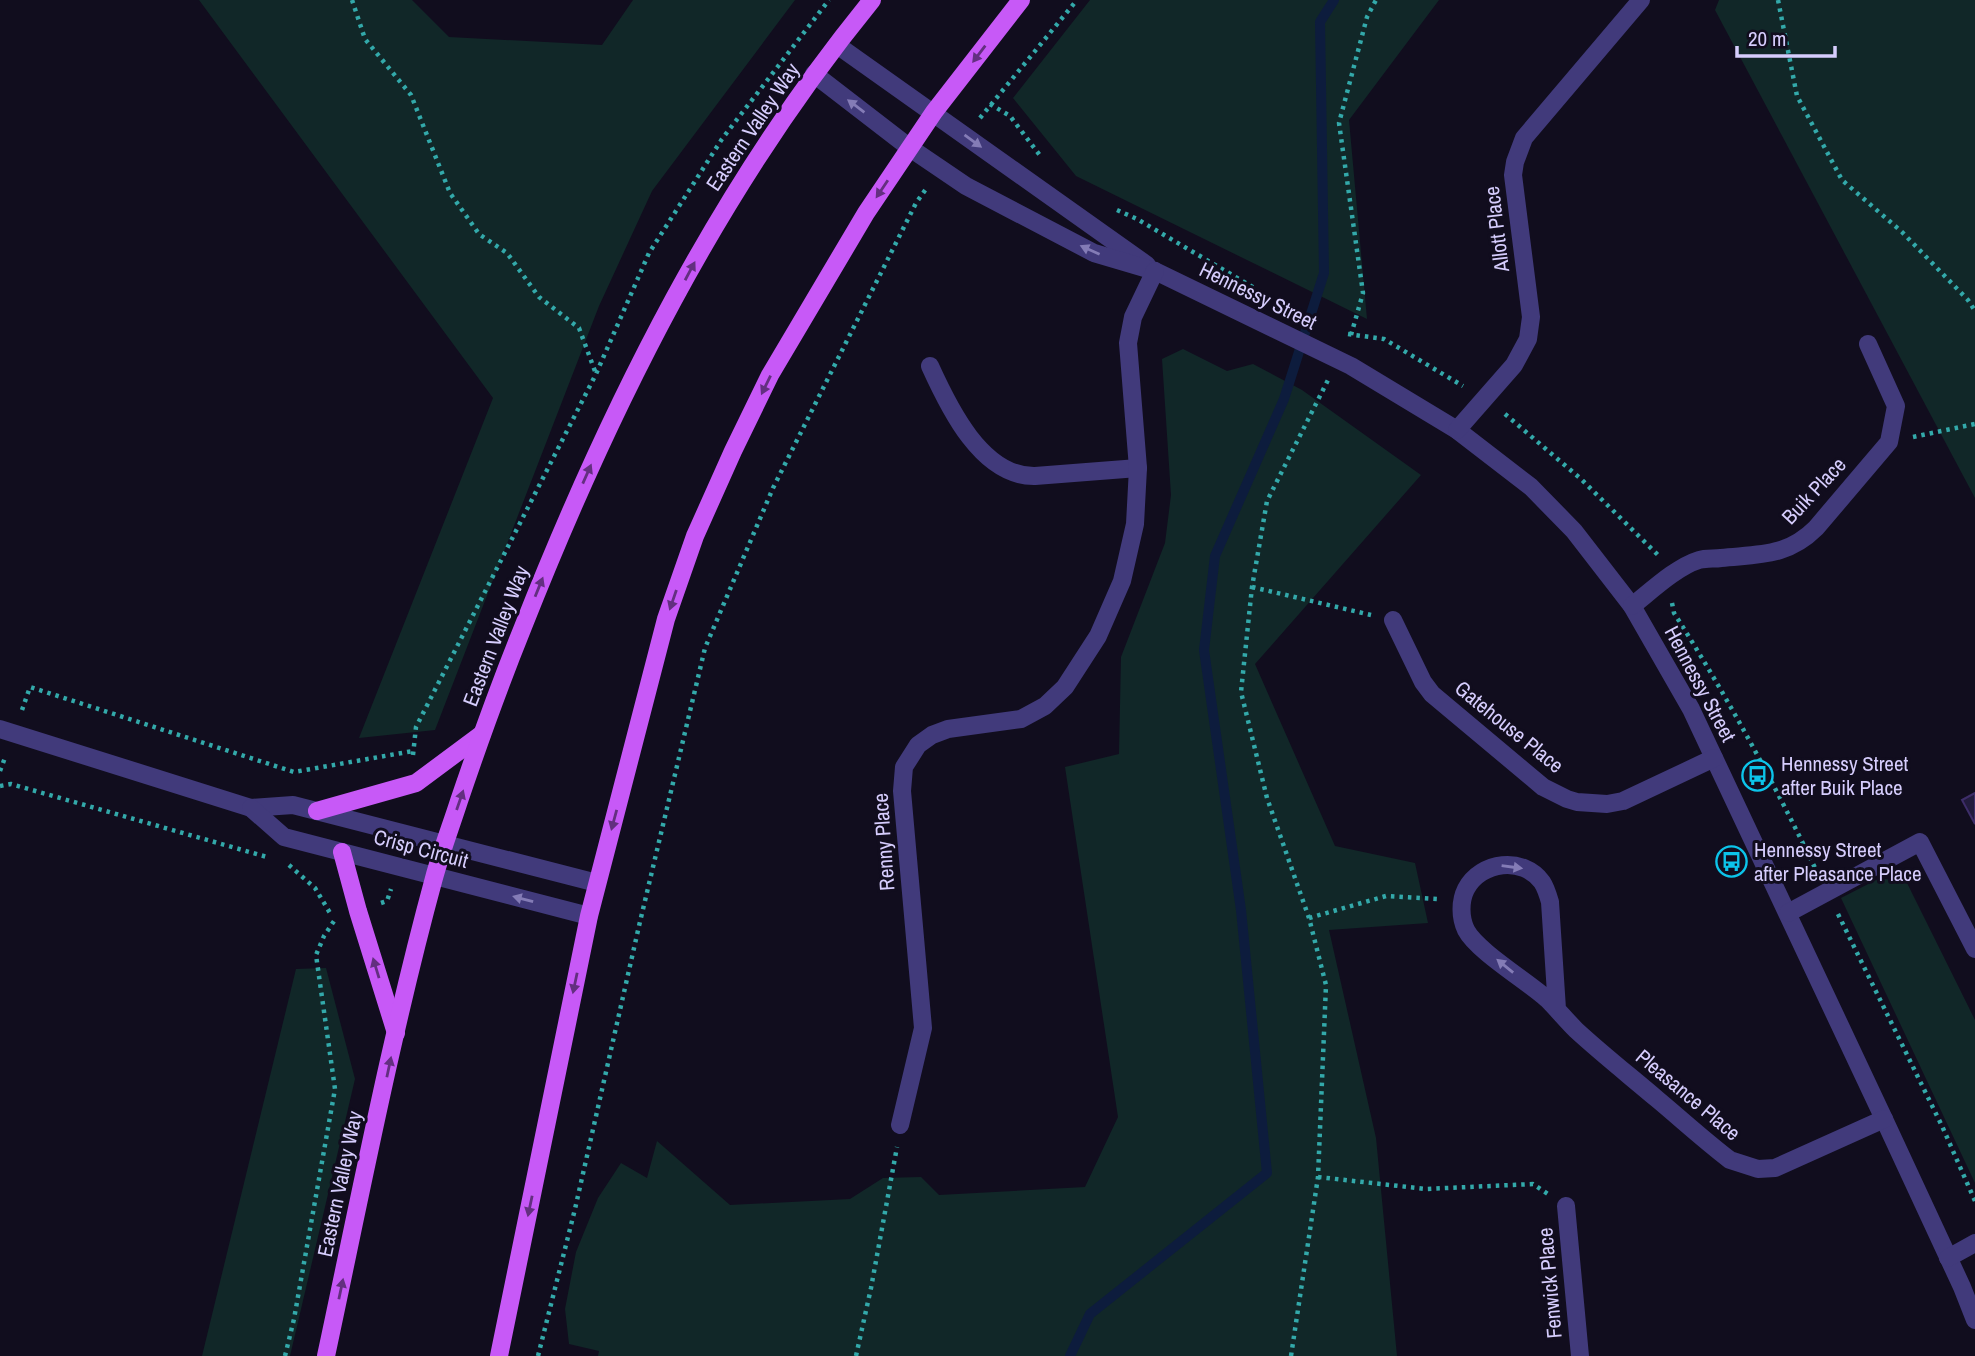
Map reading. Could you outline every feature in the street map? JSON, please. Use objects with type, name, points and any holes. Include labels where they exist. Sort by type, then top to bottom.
[{"type":"main road","name":"Eastern Valley Way","points":[[326,1356],[396,1033],[434,876],[482,734],[559,536],[621,401],[702,247],[763,149],[814,75],[872,0]]},
{"type":"main road","points":[[499,1356],[589,916],[666,619],[695,536],[770,375],[866,213],[934,112],[1021,0]]},
{"type":"main road","points":[[317,811],[416,783],[482,734]]},
{"type":"main road","points":[[342,852],[396,1033]]},
{"type":"street","name":"Allott Place","points":[[1457,429],[1514,365],[1528,339],[1531,317],[1513,175],[1520,146],[1640,0]]},
{"type":"street","name":"Hennessy Street","points":[[838,45],[1155,271]]},
{"type":"street","name":"Hennessy Street","points":[[814,75],[910,148],[966,186],[1094,253],[1155,271],[1351,366],[1457,429],[1531,487],[1574,531],[1632,606],[1691,709],[1884,1119],[1975,1320]]},
{"type":"street","name":"Renny Place","points":[[901,1125],[923,1028],[902,791],[904,767],[918,745],[932,735],[948,729],[1021,719],[1045,706],[1065,687],[1098,636],[1122,581],[1135,524],[1138,468],[1128,343],[1133,317],[1155,271]]},
{"type":"street","name":"Buik Place","points":[[1632,606],[1697,561],[1773,553],[1804,540],[1889,442],[1896,406],[1868,344]]},
{"type":"street","points":[[930,366],[950,408],[976,446],[1007,471],[1022,477],[1035,477],[1138,468]]},
{"type":"street","name":"Gatehouse Place","points":[[1393,621],[1423,682],[1432,694],[1543,787],[1567,799],[1589,804],[1623,801],[1714,758]]},
{"type":"street","name":"Crisp Circuit","points":[[7,731],[251,808],[293,805],[597,883]]},
{"type":"street","name":"Crisp Circuit","points":[[251,808],[284,837],[589,916]]},
{"type":"street","points":[[1788,913],[1920,842],[1975,950]]},
{"type":"street","points":[[1462,901],[1465,890],[1472,881],[1490,868],[1501,865],[1523,868],[1541,881],[1550,902],[1557,1009]]},
{"type":"street","name":"Pleasance Place","points":[[1462,901],[1463,921],[1472,939],[1557,1009],[1580,1033],[1723,1155],[1741,1165],[1758,1169],[1775,1168],[1884,1119]]},
{"type":"street","name":"Fenwick Place","points":[[1566,1206],[1580,1356]]},
{"type":"street","points":[[1948,1258],[1975,1243]]},
{"type":"path","points":[[352,0],[365,39],[411,94],[450,193],[479,234],[507,253],[539,297],[579,328],[596,374]]},
{"type":"path","points":[[0,771],[7,731],[30,687],[294,772],[413,751],[416,727],[596,374],[649,253],[722,139],[829,0]]},
{"type":"path","points":[[1043,158],[1010,116],[990,104],[1077,0]]},
{"type":"path","points":[[1291,1356],[1318,1177],[1326,985],[1310,918],[1267,798],[1241,692],[1252,587],[1267,501],[1336,359],[1351,335],[1363,293],[1339,123],[1367,17],[1376,0]]},
{"type":"path","points":[[1778,0],[1797,96],[1842,180],[1902,232],[1968,300],[1975,311]]},
{"type":"path","points":[[538,1356],[575,1209],[705,648],[773,488],[916,204]]},
{"type":"path","points":[[1114,208],[1262,292]]},
{"type":"path","points":[[1889,442],[1975,424]]},
{"type":"path","points":[[1252,587],[1393,621]]},
{"type":"path","points":[[0,786],[12,784],[273,859]]},
{"type":"path","points":[[285,1356],[335,1089],[316,955],[334,920],[315,888],[286,863]]},
{"type":"path","points":[[1310,918],[1386,896],[1462,901]]},
{"type":"path","points":[[856,1356],[872,1288],[901,1125]]},
{"type":"path","points":[[1318,1177],[1426,1189],[1533,1184],[1566,1206]]},
{"type":"green space","points":[[199,0],[412,0],[449,37],[602,45],[633,0],[795,0],[652,191],[599,306],[435,730],[359,738],[493,398]]},
{"type":"green space","points":[[1090,0],[1439,0],[1349,120],[1367,319],[1076,176],[1013,98]]},
{"type":"green space","points":[[1719,0],[1975,0],[1975,498],[1715,10]]},
{"type":"green space","points":[[1183,349],[1227,371],[1253,364],[1302,390],[1421,475],[1255,664],[1335,846],[1415,863],[1428,923],[1329,930],[1376,1138],[1397,1356],[598,1356],[599,1351],[569,1344],[565,1309],[576,1252],[598,1198],[621,1163],[647,1178],[657,1141],[730,1205],[850,1199],[883,1178],[921,1177],[939,1195],[1085,1187],[1118,1117],[1065,767],[1119,754],[1121,657],[1165,543],[1171,495],[1162,359]]},
{"type":"green space","points":[[1880,878],[1907,883],[1975,1020],[1975,1183],[1841,898]]},
{"type":"green space","points":[[326,968],[355,1079],[290,1356],[202,1356],[296,969]]},
{"type":"building","points":[[1975,793],[1975,824],[1962,800]]},
{"type":"waterway","points":[[1070,1356],[1090,1314],[1267,1173],[1241,910],[1204,650],[1215,556],[1284,399],[1324,273],[1320,22],[1334,0]]},
{"type":"place","name":"Hennessy Street after Buik Place","points":[[1758,776]]},
{"type":"place","name":"Hennessy Street after Pleasance Place","points":[[1731,862]]}]
